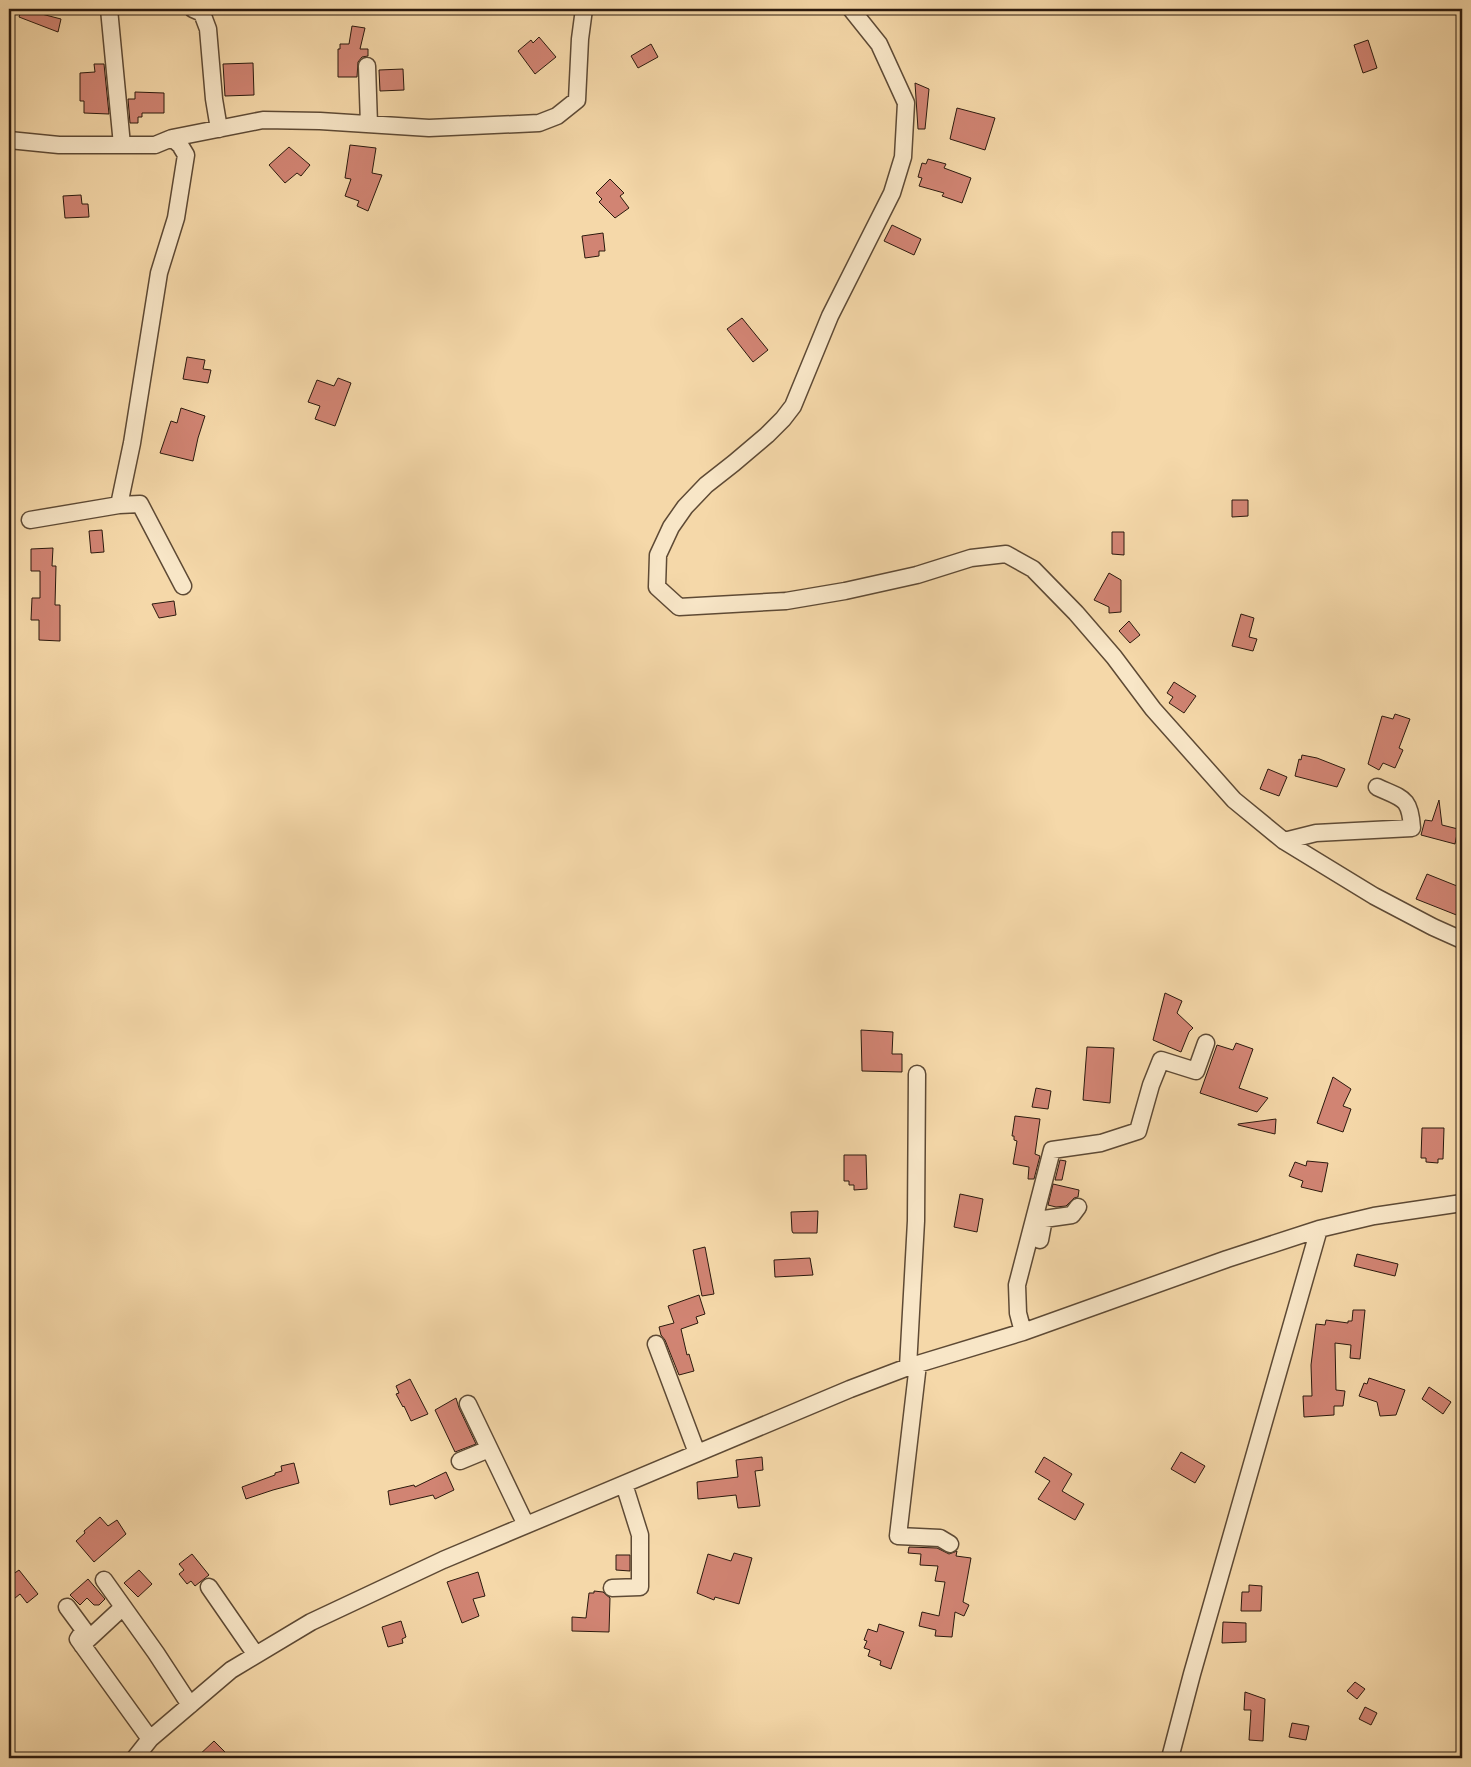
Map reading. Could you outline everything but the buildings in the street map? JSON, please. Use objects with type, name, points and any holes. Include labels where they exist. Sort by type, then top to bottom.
[{"type":"street","points":[[109,9],[122,145]]},
{"type":"street","points":[[193,9],[202,13],[208,29],[214,99],[219,129]]},
{"type":"street","points":[[9,140],[59,145],[154,145],[172,138],[263,120],[320,121],[429,128],[539,123],[557,116],[577,100],[580,40],[584,9]]},
{"type":"street","points":[[851,9],[879,44],[906,103],[903,157],[892,193],[834,308],[793,406],[772,430],[706,485],[685,508],[671,527],[658,555],[657,587],[680,607],[786,601],[917,576],[971,558],[1006,554],[1033,569],[1070,607],[1114,657],[1153,709],[1234,800],[1284,841],[1374,896],[1462,940]]},
{"type":"street","points":[[367,66],[369,124]]},
{"type":"street","points":[[118,504],[132,443],[159,273],[176,218],[186,155],[180,145],[172,138]]},
{"type":"street","points":[[30,520],[118,504],[140,504],[183,586]]},
{"type":"street","points":[[1284,841],[1316,832],[1412,828],[1411,811],[1403,798],[1377,787]]},
{"type":"street","points":[[1023,1332],[1018,1314],[1017,1285],[1052,1150],[1101,1143],[1138,1131],[1151,1085],[1161,1060],[1196,1071],[1206,1043]]},
{"type":"street","points":[[917,1074],[913,1365],[898,1536],[940,1538],[950,1544]]},
{"type":"street","points":[[135,1758],[150,1739],[231,1670],[311,1622],[443,1560],[696,1453],[913,1365],[1023,1332],[1319,1229],[1374,1216],[1462,1202]]},
{"type":"street","points":[[1018,1314],[1025,1298],[1044,1219],[1072,1215],[1078,1207]]},
{"type":"street","points":[[1170,1758],[1192,1674],[1319,1229]]},
{"type":"street","points":[[656,1344],[696,1453]]},
{"type":"street","points":[[468,1404],[526,1525]]},
{"type":"street","points":[[460,1461],[489,1449]]},
{"type":"street","points":[[612,1588],[640,1587],[640,1535],[624,1484]]},
{"type":"street","points":[[104,1580],[190,1705]]},
{"type":"street","points":[[209,1587],[256,1655]]},
{"type":"street","points":[[67,1607],[84,1630],[78,1639],[150,1739]]},
{"type":"street","points":[[82,1645],[122,1608]]}]
